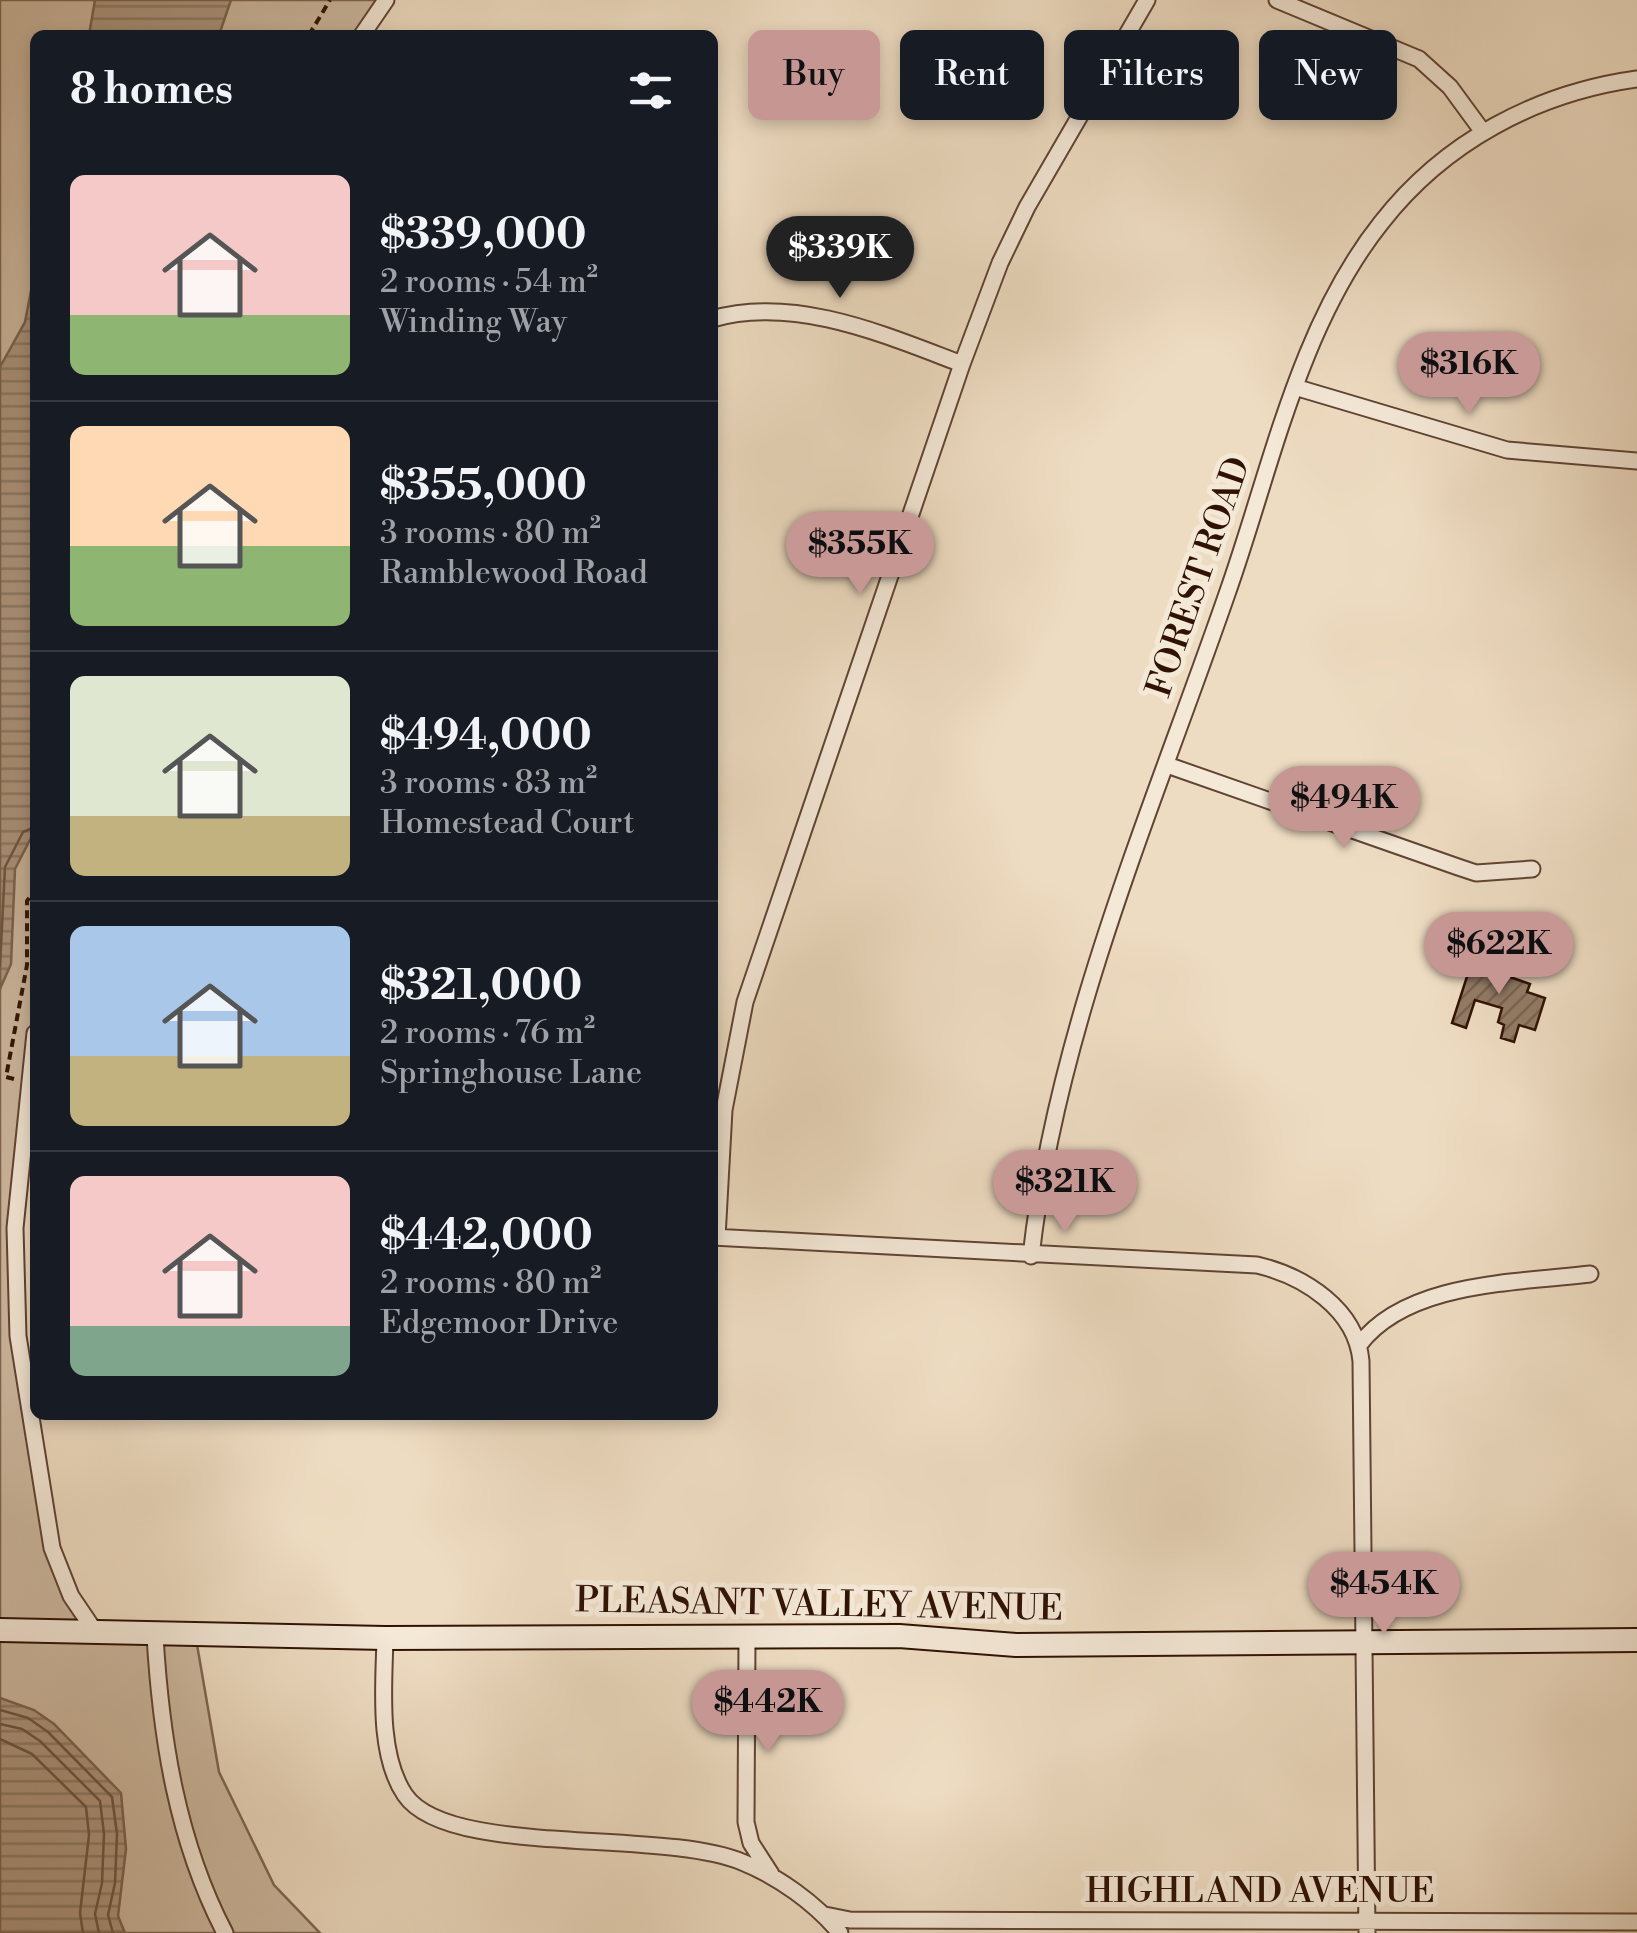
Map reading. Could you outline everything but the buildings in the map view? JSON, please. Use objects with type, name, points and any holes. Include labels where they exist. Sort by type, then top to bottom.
[{"type":"street","points":[[365,30],[386,0]]},
{"type":"street","points":[[718,1195],[724,1110],[749,986],[962,364],[1000,263],[1027,207],[1147,0]]},
{"type":"street","points":[[1277,0],[1419,60],[1450,88],[1482,132]]},
{"type":"street","name":"FOREST ROAD","points":[[1030,1256],[1051,1132],[1106,936],[1283,419],[1325,316],[1380,224],[1429,172],[1482,132],[1542,102],[1637,79]]},
{"type":"street","points":[[718,318],[763,310],[808,314],[962,364]]},
{"type":"street","points":[[1298,388],[1507,450],[1637,461]]},
{"type":"street","points":[[1167,765],[1458,867],[1476,872],[1532,869]]},
{"type":"street","points":[[29,1092],[29,1122],[14,1238],[20,1356],[30,1416]]},
{"type":"street","points":[[718,1237],[1232,1264],[1281,1270],[1320,1292],[1359,1345],[1367,1926]]},
{"type":"street","points":[[1359,1345],[1384,1319],[1428,1301],[1472,1290],[1590,1274]]},
{"type":"street","points":[[31,1420],[52,1548],[71,1596],[94,1630]]},
{"type":"street","name":"PLEASANT VALLEY AVENUE","points":[[0,1630],[385,1638],[899,1636],[1016,1645],[1637,1640]]},
{"type":"street","points":[[155,1636],[160,1726],[168,1764],[202,1882],[225,1933]]},
{"type":"street","points":[[385,1638],[385,1702],[395,1772],[404,1794],[420,1811],[460,1830],[485,1834],[670,1845],[741,1861],[773,1877],[824,1914],[840,1933]]},
{"type":"street","points":[[747,1639],[746,1822],[752,1843],[773,1877]]},
{"type":"street","name":"HIGHLAND AVENUE","points":[[824,1914],[850,1920],[1367,1926],[1637,1922]]},
{"type":"path","points":[[312,30],[330,0]]},
{"type":"path","points":[[29,1092],[6,1077],[26,965],[30,897]]},
{"type":"shaded area","points":[[0,0],[390,0],[367,30],[30,30],[30,1112],[16,1293],[30,1377],[30,1420],[37,1420],[64,1580],[94,1630],[195,1633],[219,1772],[274,1885],[320,1933],[0,1933]]},
{"type":"water","points":[[95,0],[231,0],[221,30],[90,30]]},
{"type":"water","points":[[30,296],[30,840],[15,869],[11,964],[0,989],[0,367],[25,322]]},
{"type":"water","points":[[0,1698],[34,1710],[54,1724],[121,1793],[126,1849],[118,1916],[125,1933],[0,1933]]}]
